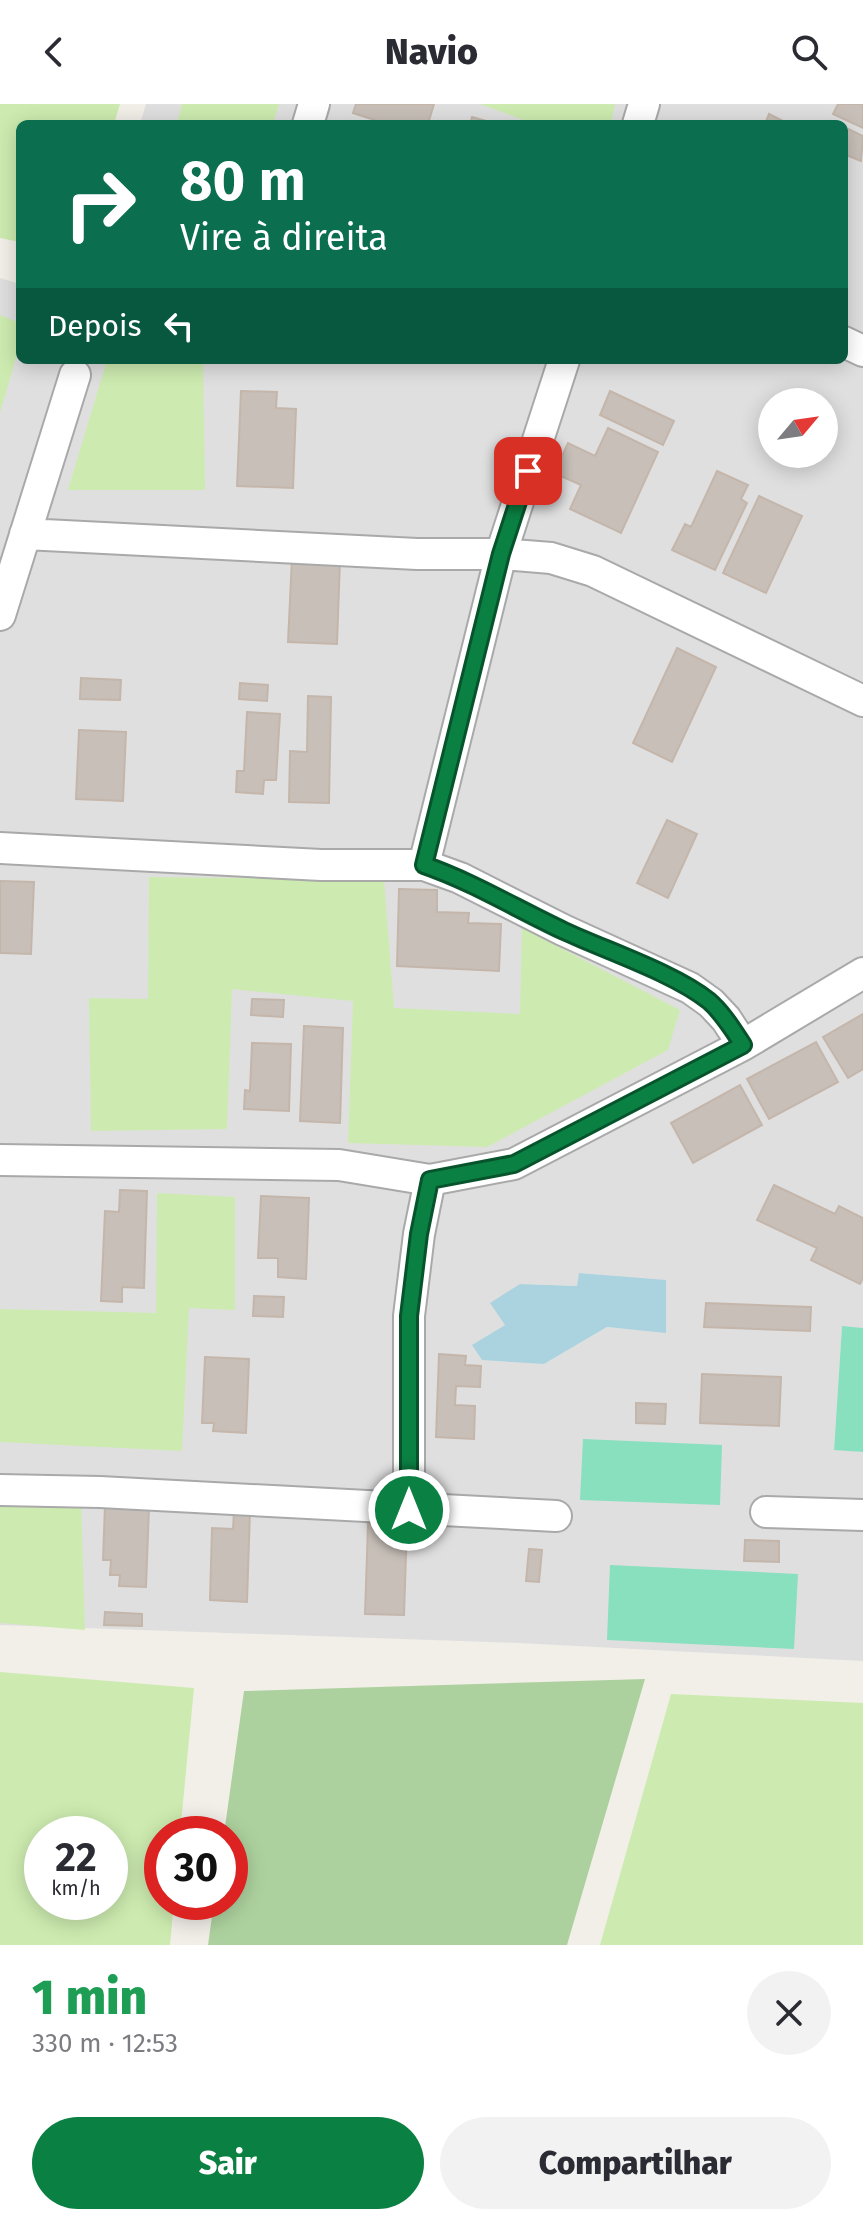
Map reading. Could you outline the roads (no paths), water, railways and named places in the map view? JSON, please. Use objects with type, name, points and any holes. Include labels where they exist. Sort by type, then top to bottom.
[{"type":"street","points":[[424,865],[501,554],[563,364]]},
{"type":"street","points":[[0,615],[75,375]]},
{"type":"street","points":[[25,534],[551,558],[593,571],[863,701]]},
{"type":"street","points":[[0,848],[321,865],[424,865],[460,878],[563,930],[690,988],[726,1019],[743,1045]]},
{"type":"street","points":[[0,1160],[339,1165],[430,1180],[514,1164],[743,1045],[863,973]]},
{"type":"street","points":[[409,1510],[409,1316],[419,1234],[430,1180]]},
{"type":"street","points":[[0,1490],[100,1492],[556,1516]]},
{"type":"street","points":[[766,1512],[863,1515]]},
{"type":"water","points":[[579,1273],[666,1280],[666,1333],[607,1327],[544,1364],[482,1360],[472,1345],[505,1325],[490,1303],[520,1284],[577,1286]]}]
